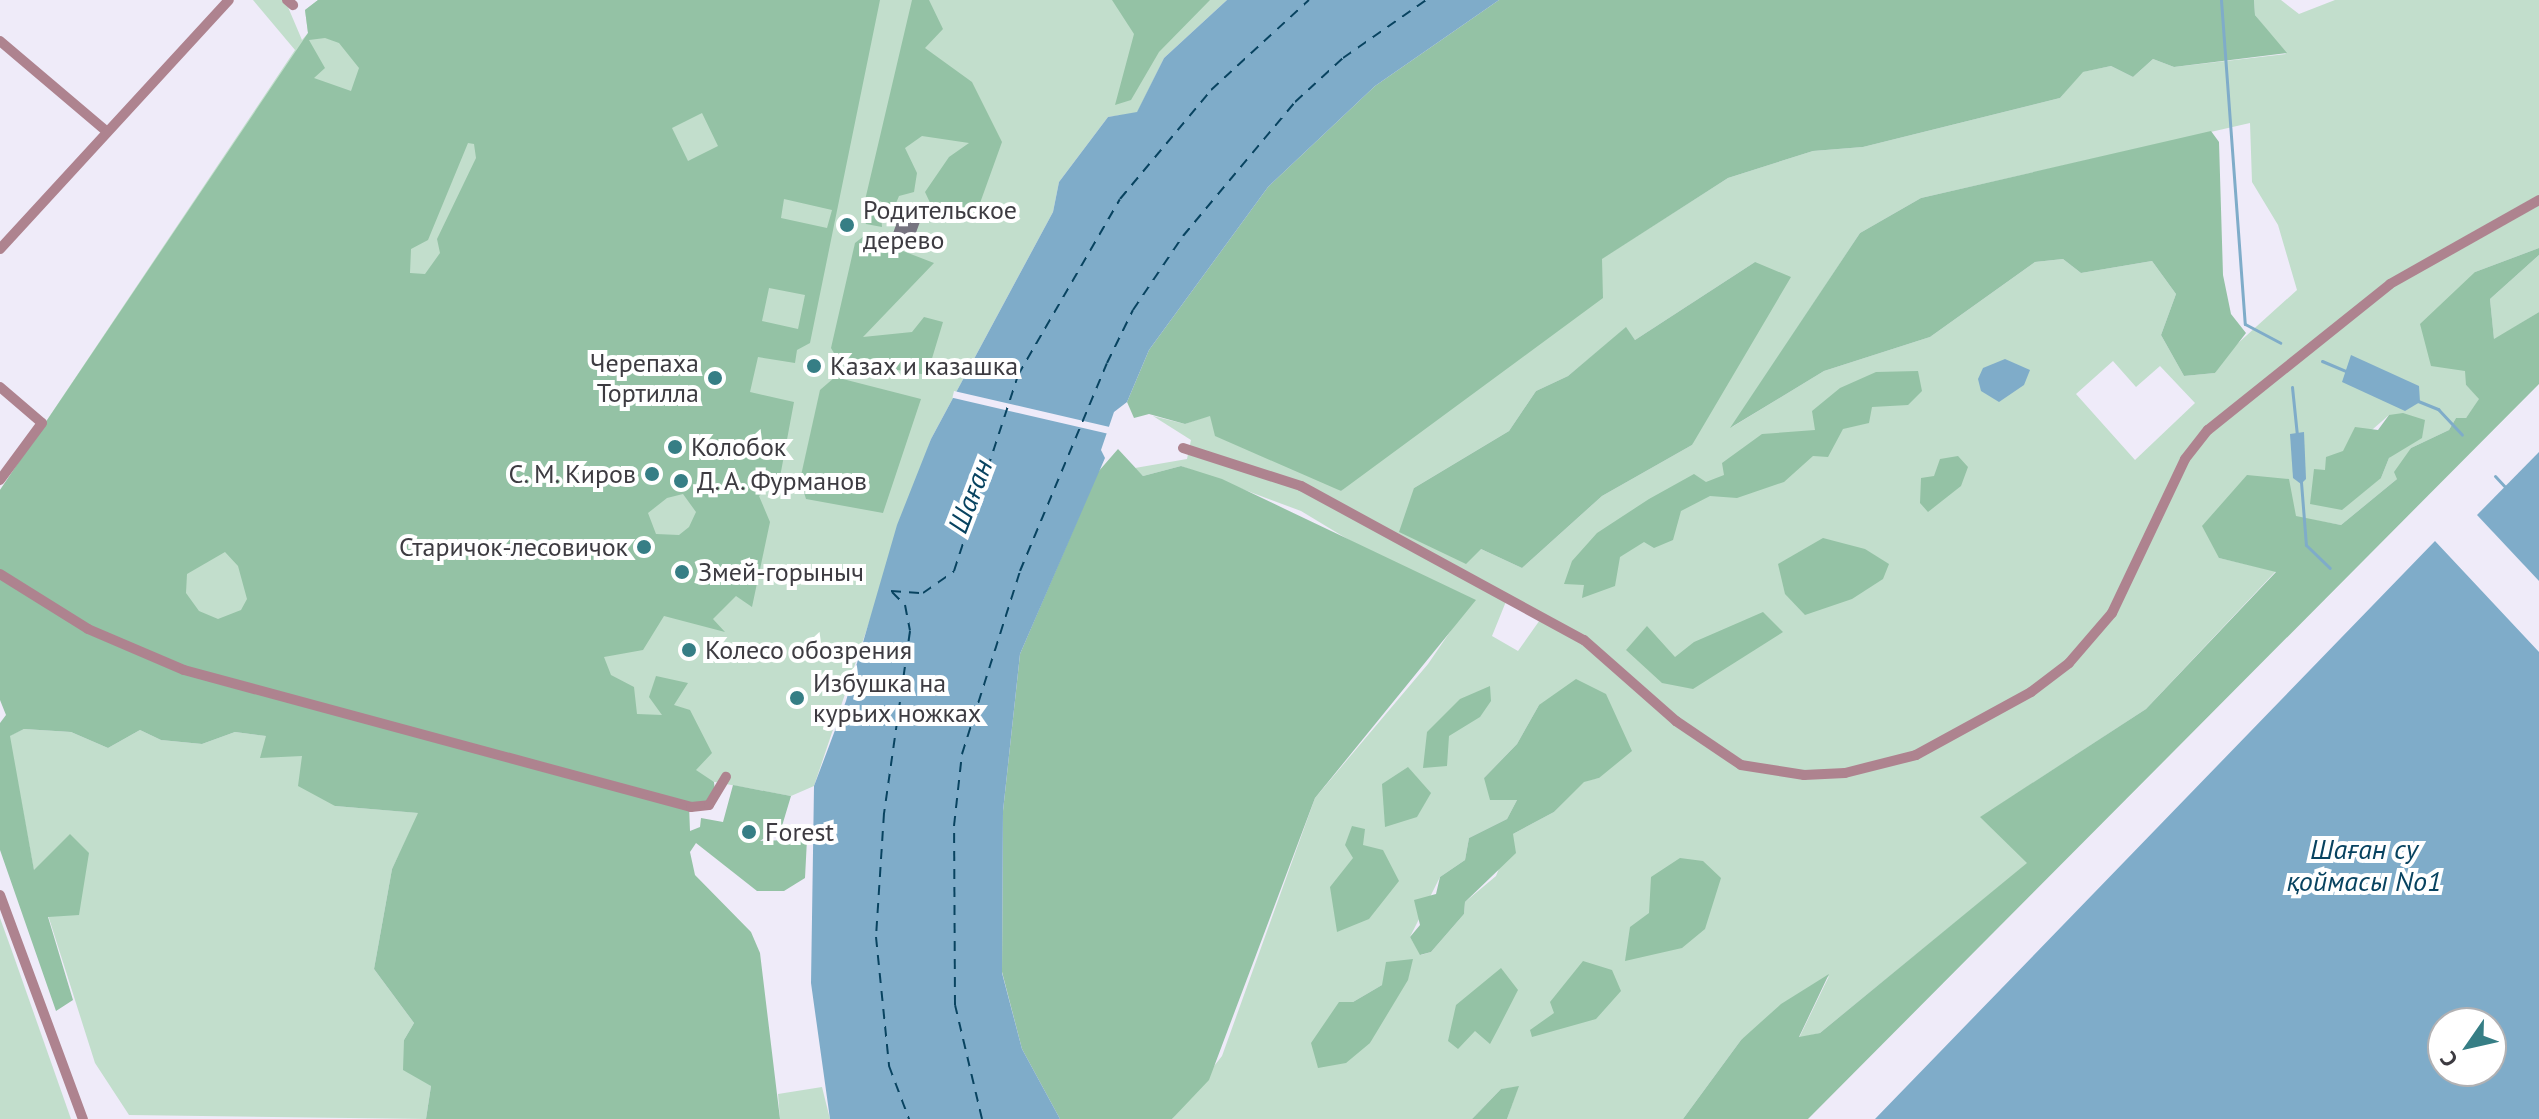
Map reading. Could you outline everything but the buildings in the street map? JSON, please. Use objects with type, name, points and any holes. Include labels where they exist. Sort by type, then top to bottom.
[{"type":"street","points":[[0,249],[105,130],[229,0]]},
{"type":"street","points":[[0,41],[105,130]]},
{"type":"street","points":[[1183,448],[1301,486],[1570,632],[1701,741],[1741,765],[1804,775],[1845,773],[1916,755],[2031,692],[2069,663],[2112,613],[2185,459],[2208,430],[2390,284],[2539,200]]},
{"type":"street","points":[[0,387],[42,423],[0,480]]},
{"type":"street","points":[[0,574],[88,629],[184,670],[691,807],[709,805],[726,777]]},
{"type":"street","points":[[0,895],[83,1119]]},
{"type":"green space","points":[[253,0],[285,0],[302,40],[308,33],[305,10],[318,0],[1227,0],[1164,58],[1137,113],[1108,117],[1059,182],[1053,212],[931,439],[814,786],[791,796],[704,780],[141,637],[0,490],[295,50]]},
{"type":"green space","points":[[318,0],[880,0],[810,343],[797,350],[795,363],[758,357],[750,392],[794,402],[780,477],[759,496],[770,522],[752,607],[736,596],[713,619],[725,632],[664,616],[643,650],[604,657],[611,675],[634,687],[637,714],[662,715],[649,697],[656,676],[688,683],[674,705],[690,710],[712,753],[696,770],[714,782],[715,792],[707,803],[689,805],[690,831],[700,827],[701,818],[723,822],[733,785],[791,796],[782,826],[760,841],[807,839],[805,878],[784,891],[757,891],[696,843],[690,852],[695,875],[751,932],[760,953],[780,1119],[426,1119],[431,1086],[403,1070],[404,1040],[414,1023],[374,969],[392,869],[418,813],[335,806],[298,786],[302,756],[260,758],[266,736],[235,732],[202,744],[161,740],[140,730],[108,748],[71,732],[24,729],[10,736],[34,870],[70,834],[89,853],[79,915],[48,917],[73,1000],[56,1011],[0,850],[0,723],[6,715],[0,700],[0,490],[308,33],[305,10]],"holes":[[[325,38],[339,43],[359,68],[351,91],[314,78],[325,68],[309,40]],[[702,113],[718,146],[688,161],[672,128]],[[468,143],[474,144],[476,158],[437,239],[440,253],[425,274],[410,273],[411,249],[428,240]],[[784,199],[832,210],[827,228],[781,218]],[[769,288],[805,295],[798,329],[762,321]],[[683,494],[696,512],[689,527],[679,535],[656,534],[648,513],[667,498]],[[225,552],[238,566],[247,599],[241,610],[218,619],[199,611],[186,593],[187,574]]]},
{"type":"green space","points":[[912,0],[929,0],[943,29],[925,48],[972,82],[1002,142],[975,217],[939,222],[925,192],[949,157],[969,143],[922,136],[905,148],[917,173],[914,192],[899,196],[894,208],[880,201],[882,227],[866,224],[862,213]]},
{"type":"green space","points":[[1112,0],[1210,0],[1159,52],[1131,100],[1115,105],[1134,34]]},
{"type":"green space","points":[[1499,0],[2254,0],[2255,15],[2287,53],[2174,67],[2153,59],[2133,77],[2111,66],[2083,72],[2060,98],[1863,147],[1813,151],[1728,178],[1602,259],[1603,298],[1341,491],[1215,436],[1210,416],[1185,424],[1149,414],[1134,418],[1127,402],[1149,350],[1268,187],[1375,86]]},
{"type":"green space","points":[[2254,0],[2281,0],[2299,14],[2335,0],[2539,0],[2539,248],[2475,272],[2466,385],[2480,399],[2466,418],[2456,418],[2449,430],[2411,448],[2397,479],[2341,525],[2296,517],[2219,558],[2276,571],[2146,709],[1981,817],[2028,863],[1820,1033],[1799,1038],[1829,976],[1741,1040],[1683,1119],[1507,1119],[1518,1087],[1501,1089],[1472,1119],[1172,1119],[1222,1056],[1315,798],[1428,664],[1465,610],[1301,511],[1181,466],[1143,476],[1135,468],[1187,459],[1191,440],[1153,416],[1185,424],[1210,415],[1341,491],[1601,259],[1728,178],[1813,151],[1863,147],[2060,98],[2082,72],[2111,66],[2133,77],[2153,59],[2174,67],[2286,54],[2255,15]],"holes":[[[2250,123],[2252,182],[2278,225],[2297,290],[2226,354],[2215,373],[2184,376],[2161,335],[2176,294],[2152,261],[2081,273],[2063,259],[2035,262],[1930,337],[1824,371],[1732,427],[1860,233],[1921,198]],[[1755,262],[1692,445],[1602,496],[1522,568],[1481,549],[1414,488],[1509,431],[1536,391],[1568,376],[1626,328],[1635,340]],[[2113,361],[2136,387],[2160,366],[2195,403],[2135,460],[2076,394]],[[2389,415],[2406,442],[2389,458],[2381,478],[2325,471]],[[1507,599],[1542,617],[1518,651],[1492,636]],[[1539,705],[1599,778],[1584,781],[1554,812],[1513,834],[1496,876],[1465,902],[1464,914],[1431,952],[1421,955],[1410,937],[1440,877],[1465,860],[1469,838],[1507,819],[1517,800],[1484,778],[1517,744]],[[1382,985],[1370,1043],[1353,1002]]]},
{"type":"green space","points":[[2211,131],[2219,142],[2223,275],[2231,314],[2246,333],[2215,373],[2184,376],[2161,335],[2176,294],[2152,261],[2081,273],[2063,259],[2035,262],[1930,337],[1824,371],[1730,428],[1860,233],[1921,198]]},
{"type":"green space","points":[[864,236],[934,263],[863,337],[912,332],[924,317],[943,322],[927,375],[838,360],[831,348],[855,243]]},
{"type":"green space","points":[[2539,248],[2539,255],[2490,299],[2494,339],[2539,312],[2539,384],[1808,1119],[1683,1119],[1741,1040],[1781,1004],[1829,974],[1799,1037],[1820,1033],[2027,863],[1980,817],[2146,709],[2276,572],[2219,558],[2202,526],[2247,475],[2289,479],[2296,516],[2341,525],[2397,479],[2394,472],[2411,448],[2449,430],[2456,418],[2466,418],[2479,399],[2466,385],[2465,371],[2431,366],[2420,324],[2475,272]]},
{"type":"green space","points":[[2539,255],[2539,312],[2494,340],[2490,299]]},
{"type":"green space","points":[[1755,262],[1791,277],[1692,445],[1602,496],[1522,568],[1481,549],[1466,564],[1399,532],[1414,488],[1509,431],[1536,391],[1568,376],[1626,327],[1635,340]]},
{"type":"green space","points":[[1918,371],[1922,391],[1908,405],[1872,407],[1869,423],[1843,429],[1828,457],[1813,456],[1784,482],[1737,498],[1710,496],[1681,511],[1673,540],[1654,548],[1644,542],[1620,557],[1615,586],[1582,598],[1584,585],[1564,584],[1572,561],[1597,533],[1649,499],[1694,474],[1706,482],[1724,475],[1722,463],[1762,434],[1815,430],[1812,411],[1840,388],[1876,372]]},
{"type":"green space","points":[[835,377],[921,399],[883,513],[806,499],[800,480],[820,390]]},
{"type":"green space","points":[[2403,413],[2425,420],[2422,438],[2389,458],[2381,478],[2342,510],[2310,504],[2314,469],[2325,470],[2326,457],[2343,451],[2355,427],[2378,430],[2389,415]]},
{"type":"green space","points":[[1118,449],[1143,476],[1181,466],[1222,479],[1476,600],[1315,798],[1209,1080],[1172,1119],[1060,1119],[1022,1049],[1002,972],[1003,811],[1020,654],[1098,472]]},
{"type":"green space","points":[[1958,456],[1968,467],[1961,486],[1928,512],[1920,503],[1921,478],[1934,476],[1940,459]]},
{"type":"green space","points":[[1823,538],[1865,549],[1889,564],[1883,579],[1852,599],[1805,615],[1785,594],[1778,564]]},
{"type":"green space","points":[[1763,612],[1783,632],[1693,689],[1662,683],[1626,650],[1647,626],[1675,657],[1694,642]]},
{"type":"green space","points":[[1576,679],[1606,694],[1632,751],[1599,778],[1584,782],[1554,812],[1513,834],[1516,853],[1465,902],[1464,914],[1431,952],[1420,955],[1410,937],[1420,925],[1414,900],[1436,894],[1440,877],[1465,860],[1469,838],[1507,819],[1517,800],[1490,800],[1484,778],[1517,744],[1539,705]]},
{"type":"green space","points":[[1490,686],[1491,701],[1480,717],[1449,736],[1447,766],[1423,768],[1427,732],[1460,699]]},
{"type":"green space","points":[[24,729],[71,732],[108,748],[140,730],[161,740],[202,744],[235,732],[267,736],[302,755],[335,806],[419,813],[392,869],[374,969],[414,1023],[404,1040],[431,1086],[426,1119],[129,1115],[95,1063],[34,871],[9,736]]},
{"type":"green space","points":[[1408,767],[1431,793],[1417,817],[1385,827],[1382,784]]},
{"type":"green space","points":[[1352,826],[1365,829],[1363,845],[1383,850],[1399,881],[1369,919],[1337,932],[1330,887],[1353,858],[1345,845]]},
{"type":"green space","points":[[1680,858],[1703,861],[1721,878],[1705,929],[1682,948],[1625,961],[1630,927],[1649,913],[1651,877]]},
{"type":"green space","points":[[0,918],[13,954],[71,1119],[0,1119]]},
{"type":"green space","points":[[1413,959],[1408,980],[1370,1043],[1346,1063],[1318,1068],[1311,1043],[1339,1002],[1353,1002],[1382,985],[1386,962]]},
{"type":"green space","points":[[1583,961],[1612,970],[1621,991],[1596,1019],[1532,1037],[1530,1030],[1554,1013],[1550,1002]]},
{"type":"green space","points":[[1501,968],[1518,990],[1498,1029],[1490,1044],[1475,1031],[1458,1049],[1448,1041],[1456,1005]]},
{"type":"green space","points":[[1519,1086],[1507,1119],[1472,1119],[1501,1089]]},
{"type":"green space","points":[[822,1087],[830,1119],[780,1119],[778,1094]]},
{"type":"water","name":"Шаған","points":[[1227,0],[1499,0],[1375,86],[1268,187],[1149,350],[1127,402],[1114,412],[1101,450],[1105,458],[1020,654],[1003,811],[1002,973],[1022,1049],[1060,1119],[830,1119],[811,983],[814,786],[846,701],[897,525],[931,439],[1053,212],[1059,182],[1108,117],[1137,112],[1164,58]]},
{"type":"water","points":[[2351,355],[2419,386],[2420,402],[2405,411],[2342,382]]},
{"type":"water","points":[[2005,359],[2030,370],[2024,385],[1999,402],[1981,391],[1978,379],[1983,368]]},
{"type":"water","points":[[2304,432],[2306,479],[2301,484],[2293,478],[2290,434]]},
{"type":"water","points":[[2539,452],[2539,581],[2477,515]]},
{"type":"water","name":"Шаған су қоймасы No1","points":[[2435,541],[2539,652],[2539,1119],[1875,1119]]},
{"type":"pier","points":[[954,391],[1113,428],[1111,434],[952,398]]},
{"type":"waterway","points":[[2221,0],[2245,324],[2280,343]]},
{"type":"waterway","points":[[2322,361],[2348,372]]},
{"type":"waterway","points":[[2292,387],[2297,435]]},
{"type":"waterway","points":[[2418,401],[2438,409],[2462,435]]},
{"type":"waterway","points":[[2495,476],[2507,489]]},
{"type":"waterway","points":[[2301,482],[2306,545],[2330,568]]},
{"type":"ferry route","points":[[891,591],[923,593],[954,571],[1018,375],[1120,199],[1211,90],[1309,0]]},
{"type":"ferry route","points":[[982,1119],[955,1005],[954,826],[962,754],[1020,571],[1107,363],[1133,310],[1183,236],[1295,102],[1343,58],[1426,0]]},
{"type":"ferry route","points":[[892,592],[905,605],[910,631],[884,813],[876,937],[889,1066],[909,1119]]},
{"type":"place","name":"Родительское дерево","points":[[847,225]]},
{"type":"place","name":"Казах и казашка","points":[[814,366]]},
{"type":"place","name":"Черепаха Тортилла","points":[[715,378]]},
{"type":"place","name":"Колобок","points":[[675,447]]},
{"type":"place","name":"С. М. Киров","points":[[652,474]]},
{"type":"place","name":"Д. А. Фурманов","points":[[681,481]]},
{"type":"place","name":"Старичок-лесовичок","points":[[644,547]]},
{"type":"place","name":"Змей-горыныч","points":[[682,572]]},
{"type":"place","name":"Колесо обозрения","points":[[689,650]]},
{"type":"place","name":"Избушка на курьих ножках","points":[[797,698]]},
{"type":"place","name":"Forest","points":[[749,832]]}]
